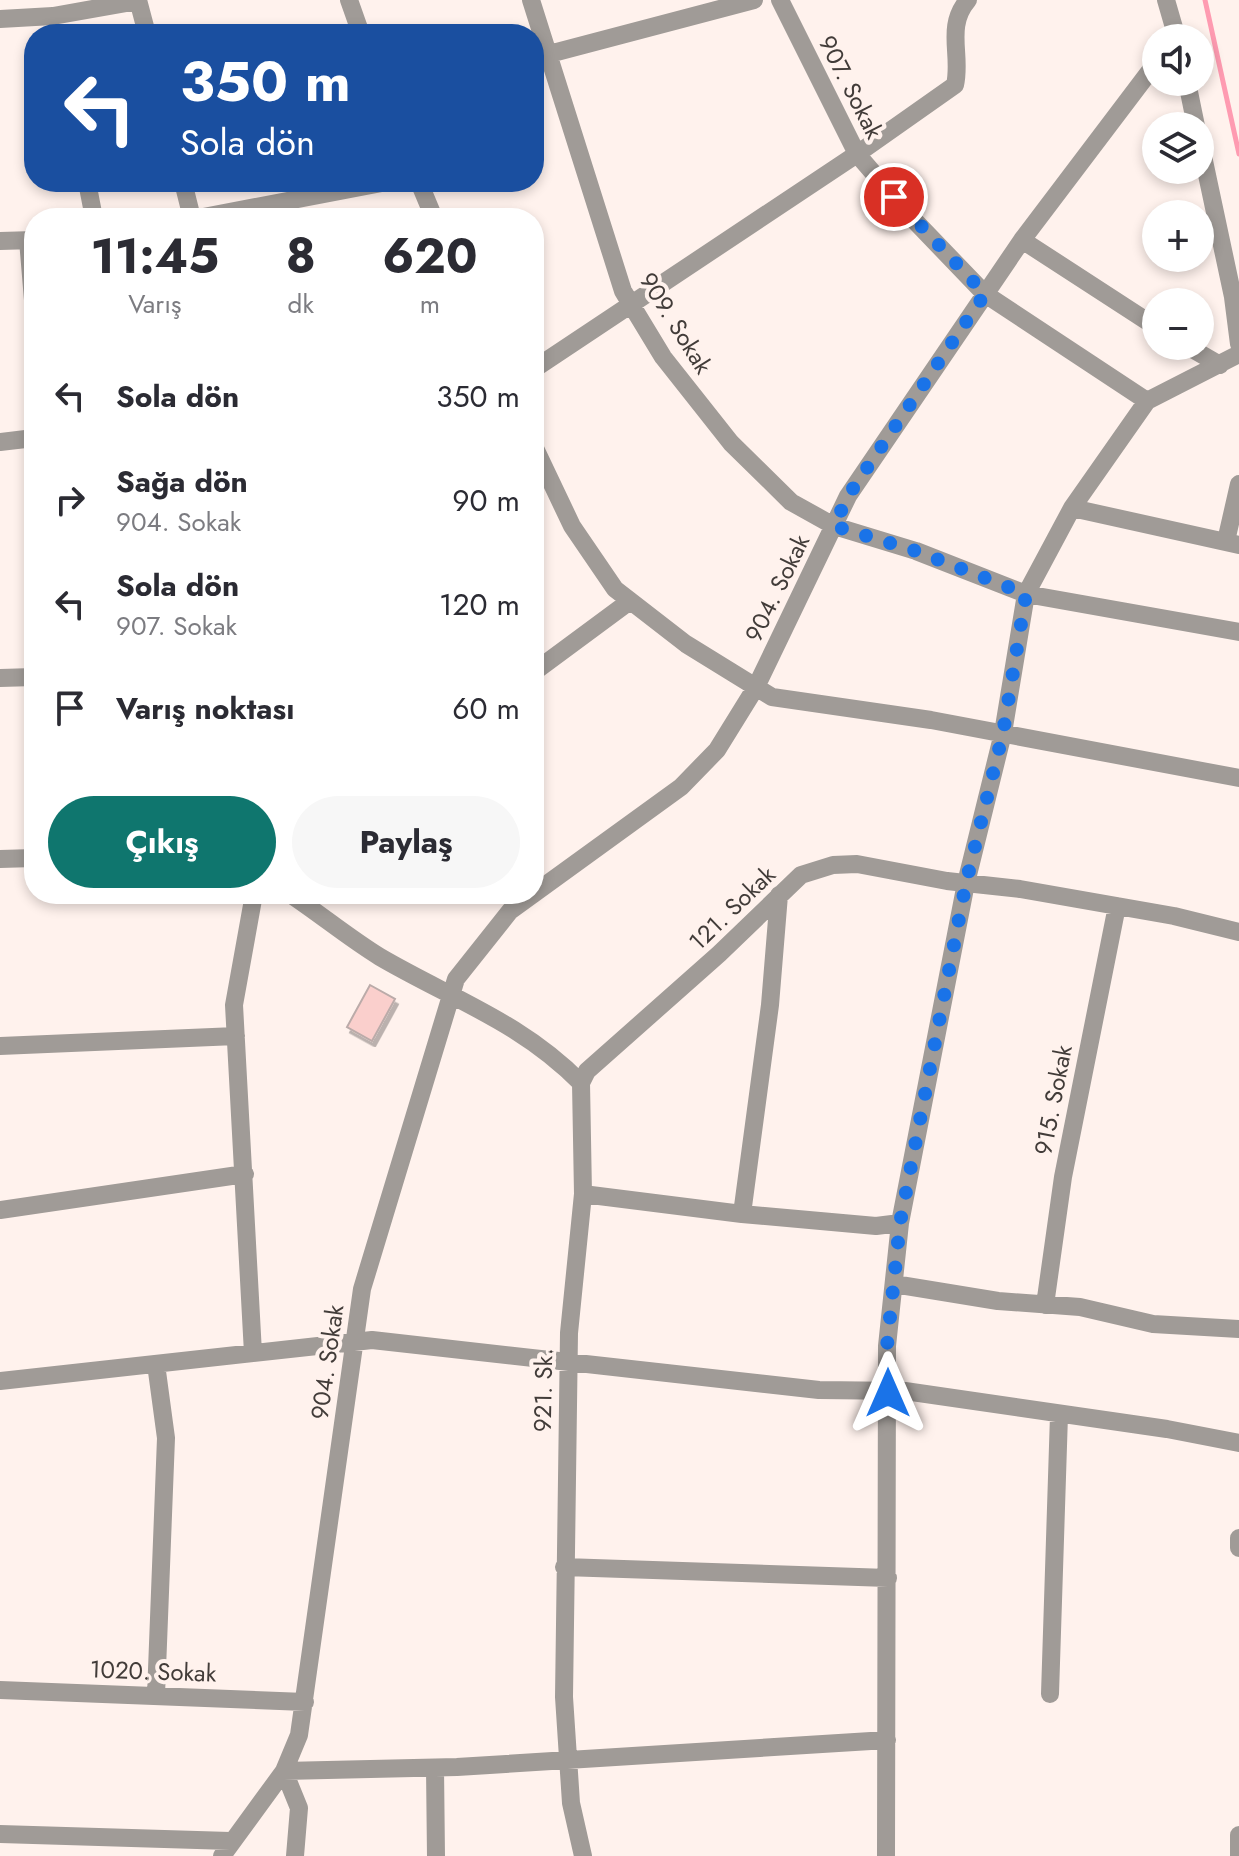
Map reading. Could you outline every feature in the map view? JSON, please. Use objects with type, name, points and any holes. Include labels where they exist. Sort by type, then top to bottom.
[{"type":"street","points":[[58,24],[138,0],[144,24]]},
{"type":"street","points":[[349,0],[357,24]]},
{"type":"street","name":"909. Sokak","points":[[531,0],[535,24]]},
{"type":"street","points":[[544,55],[754,0]]},
{"type":"street","name":"907. Sokak","points":[[780,0],[857,154],[985,294],[1147,401]]},
{"type":"street","points":[[544,362],[857,154],[955,85],[958,73],[954,39],[958,12],[968,0]]},
{"type":"street","points":[[1166,0],[1172,24]]},
{"type":"street","points":[[0,19],[46,24]]},
{"type":"street","name":"909. Sokak","points":[[544,67],[623,291],[663,357],[731,443],[791,502],[834,526],[916,551],[1026,594],[1239,632]]},
{"type":"street","name":"904. Sokak","points":[[544,886],[681,787],[717,750],[756,687],[848,496],[1022,240],[1142,81]]},
{"type":"street","points":[[1209,184],[1233,297],[1239,344]]},
{"type":"street","points":[[284,208],[347,192]]},
{"type":"street","points":[[0,241],[24,240]]},
{"type":"street","points":[[1022,240],[1142,318]]},
{"type":"street","points":[[886,1856],[887,1346],[900,1223],[966,883],[1003,733],[1026,594],[1072,508],[1147,401],[1239,354]]},
{"type":"street","points":[[1211,360],[1220,365]]},
{"type":"street","points":[[0,442],[24,439]]},
{"type":"street","points":[[544,484],[615,589],[686,644],[772,697],[1003,733],[1239,778]]},
{"type":"street","points":[[1072,508],[1112,520],[1232,543],[1239,484]]},
{"type":"street","points":[[544,665],[630,601]]},
{"type":"street","points":[[0,678],[24,677]]},
{"type":"street","points":[[0,859],[24,858]]},
{"type":"street","name":"121. Sokak","points":[[581,1083],[587,1071],[719,954],[801,875],[833,865],[857,864],[1117,906],[1239,932]]},
{"type":"street","points":[[742,1214],[770,1005],[779,895]]},
{"type":"street","points":[[252,904],[234,1005],[253,1353]]},
{"type":"street","points":[[304,904],[379,956],[493,1014],[560,1062],[581,1083]]},
{"type":"street","name":"904. Sokak","points":[[226,1848],[284,1771],[299,1735],[362,1289],[456,979],[510,911],[520,904]]},
{"type":"street","name":"915. Sokak","points":[[1045,1305],[1066,1163],[1117,906]]},
{"type":"street","points":[[0,1046],[236,1036]]},
{"type":"street","name":"921. Sk.","points":[[581,1083],[583,1194],[568,1360],[564,1567],[568,1760],[571,1803],[583,1856]]},
{"type":"street","points":[[0,1210],[245,1174]]},
{"type":"street","points":[[583,1194],[742,1214],[876,1226],[900,1223]]},
{"type":"street","points":[[894,1284],[1080,1307],[1153,1324],[1239,1329]]},
{"type":"street","points":[[0,1381],[372,1340],[819,1390],[905,1391],[1167,1429],[1239,1443]]},
{"type":"street","points":[[156,1364],[166,1438],[156,1695]]},
{"type":"street","points":[[1050,1694],[1059,1415]]},
{"type":"street","points":[[1239,1538],[1239,1548]]},
{"type":"street","points":[[564,1567],[888,1578]]},
{"type":"street","name":"1020. Sokak","points":[[0,1690],[305,1702]]},
{"type":"street","points":[[295,1856],[299,1808],[284,1771],[435,1768],[887,1740]]},
{"type":"street","points":[[435,1768],[436,1856]]},
{"type":"street","points":[[0,1834],[226,1848]]},
{"type":"street","points":[[1239,1835],[1239,1856]]},
{"type":"building","points":[[370,985],[395,999],[372,1041],[347,1027]]},
{"type":"waterway","points":[[1205,0],[1239,154]]},
{"type":"route","points":[[888,1393],[887,1346],[900,1223],[966,883],[1003,733],[1011,668],[1026,594],[998,586],[916,551],[834,526],[848,496],[985,294],[894,197]]}]
